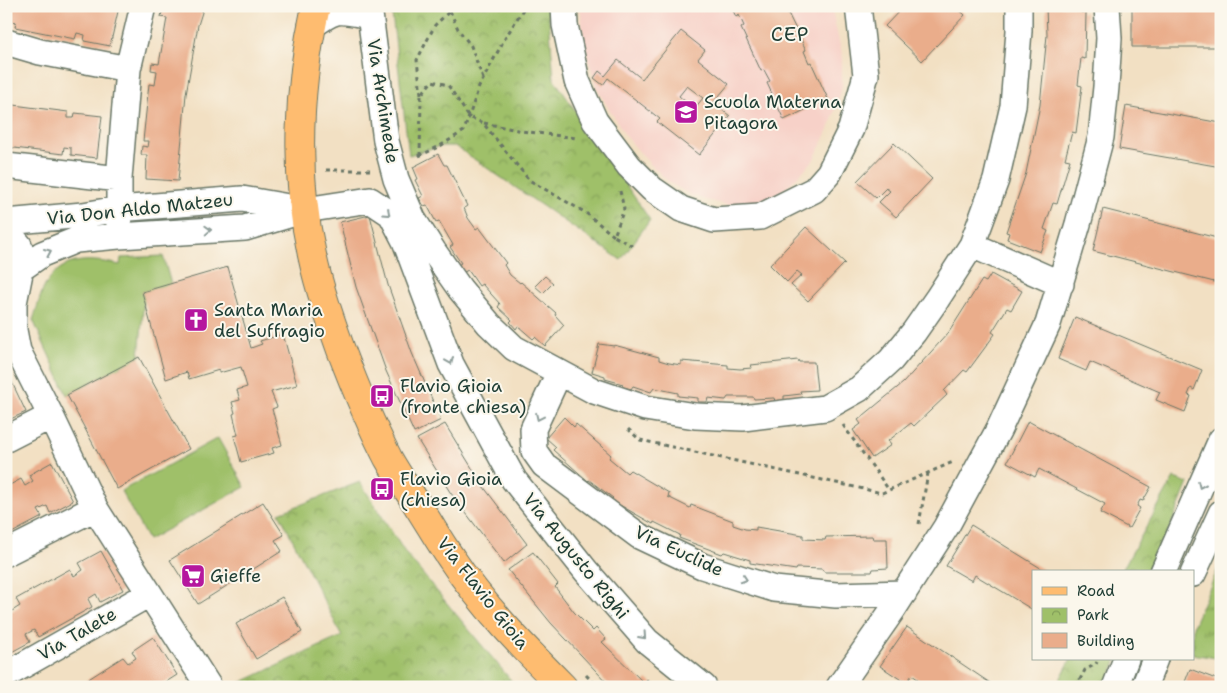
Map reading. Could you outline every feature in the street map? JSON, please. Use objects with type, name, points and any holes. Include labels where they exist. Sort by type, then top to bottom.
[{"type":"main road","name":"Via Flavio Gioia","points":[[313,17],[300,118],[301,170],[315,208],[311,254],[322,296],[358,396],[389,459],[451,559],[492,612],[532,656],[573,680]]},
{"type":"street","points":[[119,236],[119,179],[128,69],[143,6]]},
{"type":"street","points":[[564,6],[565,24],[577,81],[596,121],[636,173],[652,189],[681,210],[714,220],[760,217],[814,190],[829,173],[851,129],[866,75],[858,6]]},
{"type":"street","name":"Via Archimede","points":[[313,17],[326,16],[340,10],[370,11],[386,141],[396,179],[413,219],[460,289],[489,324],[514,348],[594,391],[636,405],[695,416],[742,418],[800,412],[829,406],[859,389],[891,360],[923,319],[972,245],[996,180],[1013,106],[1019,6]]},
{"type":"street","points":[[838,687],[904,593],[946,527],[999,429],[1048,324],[1061,284],[1101,137],[1109,38],[1107,6]]},
{"type":"street","points":[[6,42],[40,52],[128,69]]},
{"type":"street","points":[[6,166],[119,179]]},
{"type":"street","name":"Via Don Aldo Matzeu","points":[[6,222],[83,215],[118,208],[242,199],[315,208]]},
{"type":"street","name":"Via Augusto Righi","points":[[315,208],[370,200],[391,214],[405,241],[451,364],[514,480],[586,572],[647,641],[704,687]]},
{"type":"street","name":"Via Don Aldo Matzeu","points":[[13,274],[42,254],[76,240],[245,228],[315,208]]},
{"type":"street","points":[[6,230],[19,245],[23,258],[13,274],[14,330],[12,343],[52,416],[95,508],[148,594],[199,684]]},
{"type":"street","points":[[972,245],[1061,284]]},
{"type":"street","name":"Via Euclide","points":[[559,373],[533,429],[534,451],[544,465],[639,536],[702,566],[774,589],[836,595],[904,593]]},
{"type":"street","points":[[6,439],[52,416]]},
{"type":"street","points":[[1164,570],[1221,440]]},
{"type":"street","points":[[6,553],[95,508]]},
{"type":"street","points":[[1194,572],[1221,513]]},
{"type":"street","name":"Via Talete","points":[[6,674],[148,594]]},
{"type":"street","points":[[1115,687],[1126,660]]},
{"type":"street","points":[[1144,687],[1155,660]]},
{"type":"path","points":[[449,6],[458,29],[470,46],[483,79]]},
{"type":"path","points":[[440,146],[464,131],[483,79],[525,6]]},
{"type":"path","points":[[420,156],[421,95],[417,60],[435,25],[450,11]]},
{"type":"path","points":[[421,95],[432,81],[448,85],[469,117],[483,123],[522,131],[579,138],[596,121]]},
{"type":"path","points":[[483,123],[529,180],[586,213],[614,236],[632,246]]},
{"type":"path","points":[[315,208],[322,164]]},
{"type":"path","points":[[326,170],[371,170]]},
{"type":"path","points":[[614,236],[624,209],[619,188],[636,173]]},
{"type":"path","points":[[829,406],[889,490]]},
{"type":"path","points":[[626,427],[640,440],[882,493],[954,461]]},
{"type":"path","points":[[928,473],[915,544],[929,553]]},
{"type":"path","points":[[1076,687],[1085,670],[1096,664]]},
{"type":"path","points":[[573,680],[598,687]]},
{"type":"shaded area","name":"Scuola Materna Pitagora","points":[[580,6],[831,6],[842,54],[842,87],[830,127],[813,161],[778,194],[752,204],[727,205],[706,200],[691,195],[670,183],[649,163],[625,135],[597,89],[584,43]]},
{"type":"green space","points":[[391,6],[548,6],[554,79],[650,220],[621,260],[455,146],[440,146],[409,155]]},
{"type":"green space","points":[[163,256],[171,284],[142,292],[144,299],[139,357],[67,395],[33,320],[46,284],[61,268],[79,261],[99,261],[120,265],[121,258]]},
{"type":"green space","points":[[218,438],[245,487],[148,540],[121,491]]},
{"type":"green space","points":[[1174,478],[1188,483],[1153,570],[1122,570]]},
{"type":"green space","points":[[360,482],[406,554],[514,684],[510,687],[231,687],[342,636],[279,513]]},
{"type":"green space","points":[[1221,562],[1221,659],[1194,654],[1194,624]]},
{"type":"green space","points":[[1070,660],[1117,660],[1106,687],[1056,687]]},
{"type":"building","points":[[6,6],[119,7],[110,46],[84,41],[85,35],[77,33],[75,39],[15,27],[16,22],[6,20]]},
{"type":"building","points":[[170,6],[204,6],[198,25],[186,94],[178,181],[146,179],[147,155],[141,155],[142,146],[148,147],[149,141],[143,141],[149,84],[155,85],[157,71],[151,70],[152,63],[159,64],[167,18],[161,17],[163,7],[169,9]]},
{"type":"building","points":[[731,6],[785,7],[806,50],[804,51],[809,63],[811,62],[828,99],[784,120],[767,83],[770,81],[764,70],[761,71],[741,28],[744,26],[739,15],[736,17]]},
{"type":"building","points":[[910,6],[955,6],[965,15],[922,61],[885,26],[902,8],[905,11]]},
{"type":"building","points":[[1046,6],[1081,6],[1081,12],[1086,13],[1085,59],[1081,58],[1078,85],[1082,86],[1076,133],[1072,132],[1065,159],[1070,160],[1057,204],[1053,203],[1044,229],[1048,231],[1040,252],[1007,239],[1009,233],[1006,232],[1026,173],[1040,105],[1047,35]]},
{"type":"building","points":[[1132,6],[1221,6],[1221,47],[1132,47]]},
{"type":"building","points":[[681,31],[705,50],[698,59],[729,84],[713,103],[730,116],[699,155],[657,122],[660,119],[608,78],[603,85],[594,78],[599,71],[605,76],[618,60],[642,79]],"holes":[[[687,86],[703,98],[694,109],[679,96]]]},
{"type":"building","points":[[6,104],[68,112],[68,118],[74,118],[75,113],[102,116],[97,158],[71,155],[71,148],[64,147],[63,154],[6,147]]},
{"type":"building","points":[[1126,106],[1221,123],[1221,167],[1119,149]]},
{"type":"building","points":[[894,143],[932,179],[896,217],[879,202],[890,191],[886,188],[876,198],[857,181]]},
{"type":"building","points":[[438,154],[444,165],[447,165],[467,206],[464,208],[468,218],[476,229],[479,227],[506,263],[504,265],[510,275],[521,282],[556,313],[555,315],[564,325],[545,346],[535,337],[533,339],[518,326],[516,329],[510,322],[512,320],[498,307],[500,304],[482,284],[479,286],[468,270],[464,272],[458,265],[461,263],[450,247],[453,245],[439,221],[436,222],[427,205],[424,206],[419,198],[423,196],[415,180],[418,179],[413,167]]},
{"type":"building","points":[[1103,209],[1221,239],[1219,263],[1221,263],[1221,270],[1218,283],[1093,251]]},
{"type":"building","points":[[370,215],[388,285],[412,353],[441,420],[414,433],[386,371],[356,287],[340,222]]},
{"type":"building","points":[[806,227],[845,263],[808,301],[791,285],[802,275],[797,271],[787,282],[770,265]]},
{"type":"building","name":"Santa Maria del Suffragio","points":[[228,267],[251,348],[262,344],[260,341],[283,334],[297,385],[271,392],[277,407],[272,409],[282,445],[272,448],[274,453],[241,462],[234,436],[238,435],[232,402],[240,400],[237,390],[247,387],[241,367],[219,373],[219,370],[189,379],[187,372],[166,379],[142,292]]},
{"type":"building","points":[[991,274],[1022,291],[1011,310],[1007,308],[992,332],[995,334],[967,372],[964,370],[944,391],[947,395],[914,426],[911,423],[888,441],[891,445],[872,458],[853,430],[861,424],[858,420],[903,383],[949,332],[982,280],[986,282]]},
{"type":"building","points":[[545,276],[553,283],[543,293],[535,286]]},
{"type":"building","points":[[1075,317],[1202,370],[1194,390],[1191,388],[1188,395],[1191,396],[1185,412],[1156,400],[1160,392],[1090,362],[1086,371],[1058,359]]},
{"type":"building","points":[[599,344],[614,345],[659,357],[659,360],[669,363],[681,365],[681,361],[728,365],[728,368],[740,369],[752,368],[751,365],[798,360],[799,362],[814,362],[817,390],[800,391],[801,394],[784,396],[784,400],[775,401],[774,398],[728,397],[726,400],[708,398],[707,402],[698,402],[698,398],[678,396],[678,393],[654,388],[651,392],[633,386],[631,389],[622,387],[623,384],[605,379],[605,376],[592,372]]},
{"type":"building","points":[[139,357],[189,449],[117,489],[67,395]]},
{"type":"building","points":[[8,374],[26,412],[6,421],[6,375]]},
{"type":"building","points":[[564,417],[574,427],[576,424],[611,455],[609,458],[627,473],[630,470],[669,493],[668,497],[690,508],[691,505],[733,521],[733,525],[745,529],[756,530],[756,527],[803,535],[803,539],[825,540],[826,537],[872,536],[873,539],[887,539],[888,568],[873,569],[872,572],[824,572],[822,569],[797,568],[796,570],[750,563],[750,560],[724,552],[722,554],[679,538],[680,535],[654,522],[653,524],[611,500],[613,498],[588,481],[553,450],[556,447],[546,438]]},
{"type":"building","points":[[1028,421],[1151,487],[1143,501],[1140,500],[1137,506],[1140,508],[1129,528],[1100,513],[1105,504],[1039,469],[1035,477],[1007,462]]},
{"type":"building","points":[[445,424],[483,486],[527,544],[504,563],[450,492],[417,439]]},
{"type":"building","points":[[52,462],[73,501],[50,513],[47,506],[38,510],[42,517],[6,536],[6,487],[21,479],[25,486],[33,481],[29,475]]},
{"type":"building","points":[[263,502],[284,535],[275,540],[282,551],[198,604],[170,560]]},
{"type":"building","points":[[971,525],[1044,570],[1032,570],[1032,609],[975,575],[972,581],[946,566]]},
{"type":"building","points":[[101,551],[123,590],[100,602],[96,594],[88,599],[92,607],[38,637],[34,630],[26,634],[30,642],[6,655],[6,602],[12,611],[20,606],[16,599],[70,569],[74,576],[83,570],[79,563]]},
{"type":"building","points":[[533,552],[558,584],[555,587],[574,612],[593,631],[596,628],[606,639],[602,642],[644,683],[647,679],[656,687],[611,687],[551,623],[508,570]]},
{"type":"building","points":[[282,597],[302,632],[256,659],[236,624]]},
{"type":"building","points":[[907,627],[996,687],[929,687],[912,675],[906,683],[880,666]]},
{"type":"building","points":[[153,637],[177,675],[158,687],[154,687],[151,682],[144,687],[76,687],[123,657],[128,663],[136,658],[132,651]]},
{"type":"building","points":[[1190,669],[1221,681],[1221,687],[1183,687]]},
{"type":"place","name":"Scuola Materna Pitagora","points":[[686,112]]},
{"type":"place","name":"Santa Maria del Suffragio","points":[[196,320]]},
{"type":"place","name":"Flavio Gioia (fronte chiesa)","points":[[382,396]]},
{"type":"place","name":"Flavio Gioia (chiesa)","points":[[382,489]]},
{"type":"place","name":"Gieffe","points":[[193,576]]},
{"type":"district","name":"CEP","points":[[790,34]]}]
